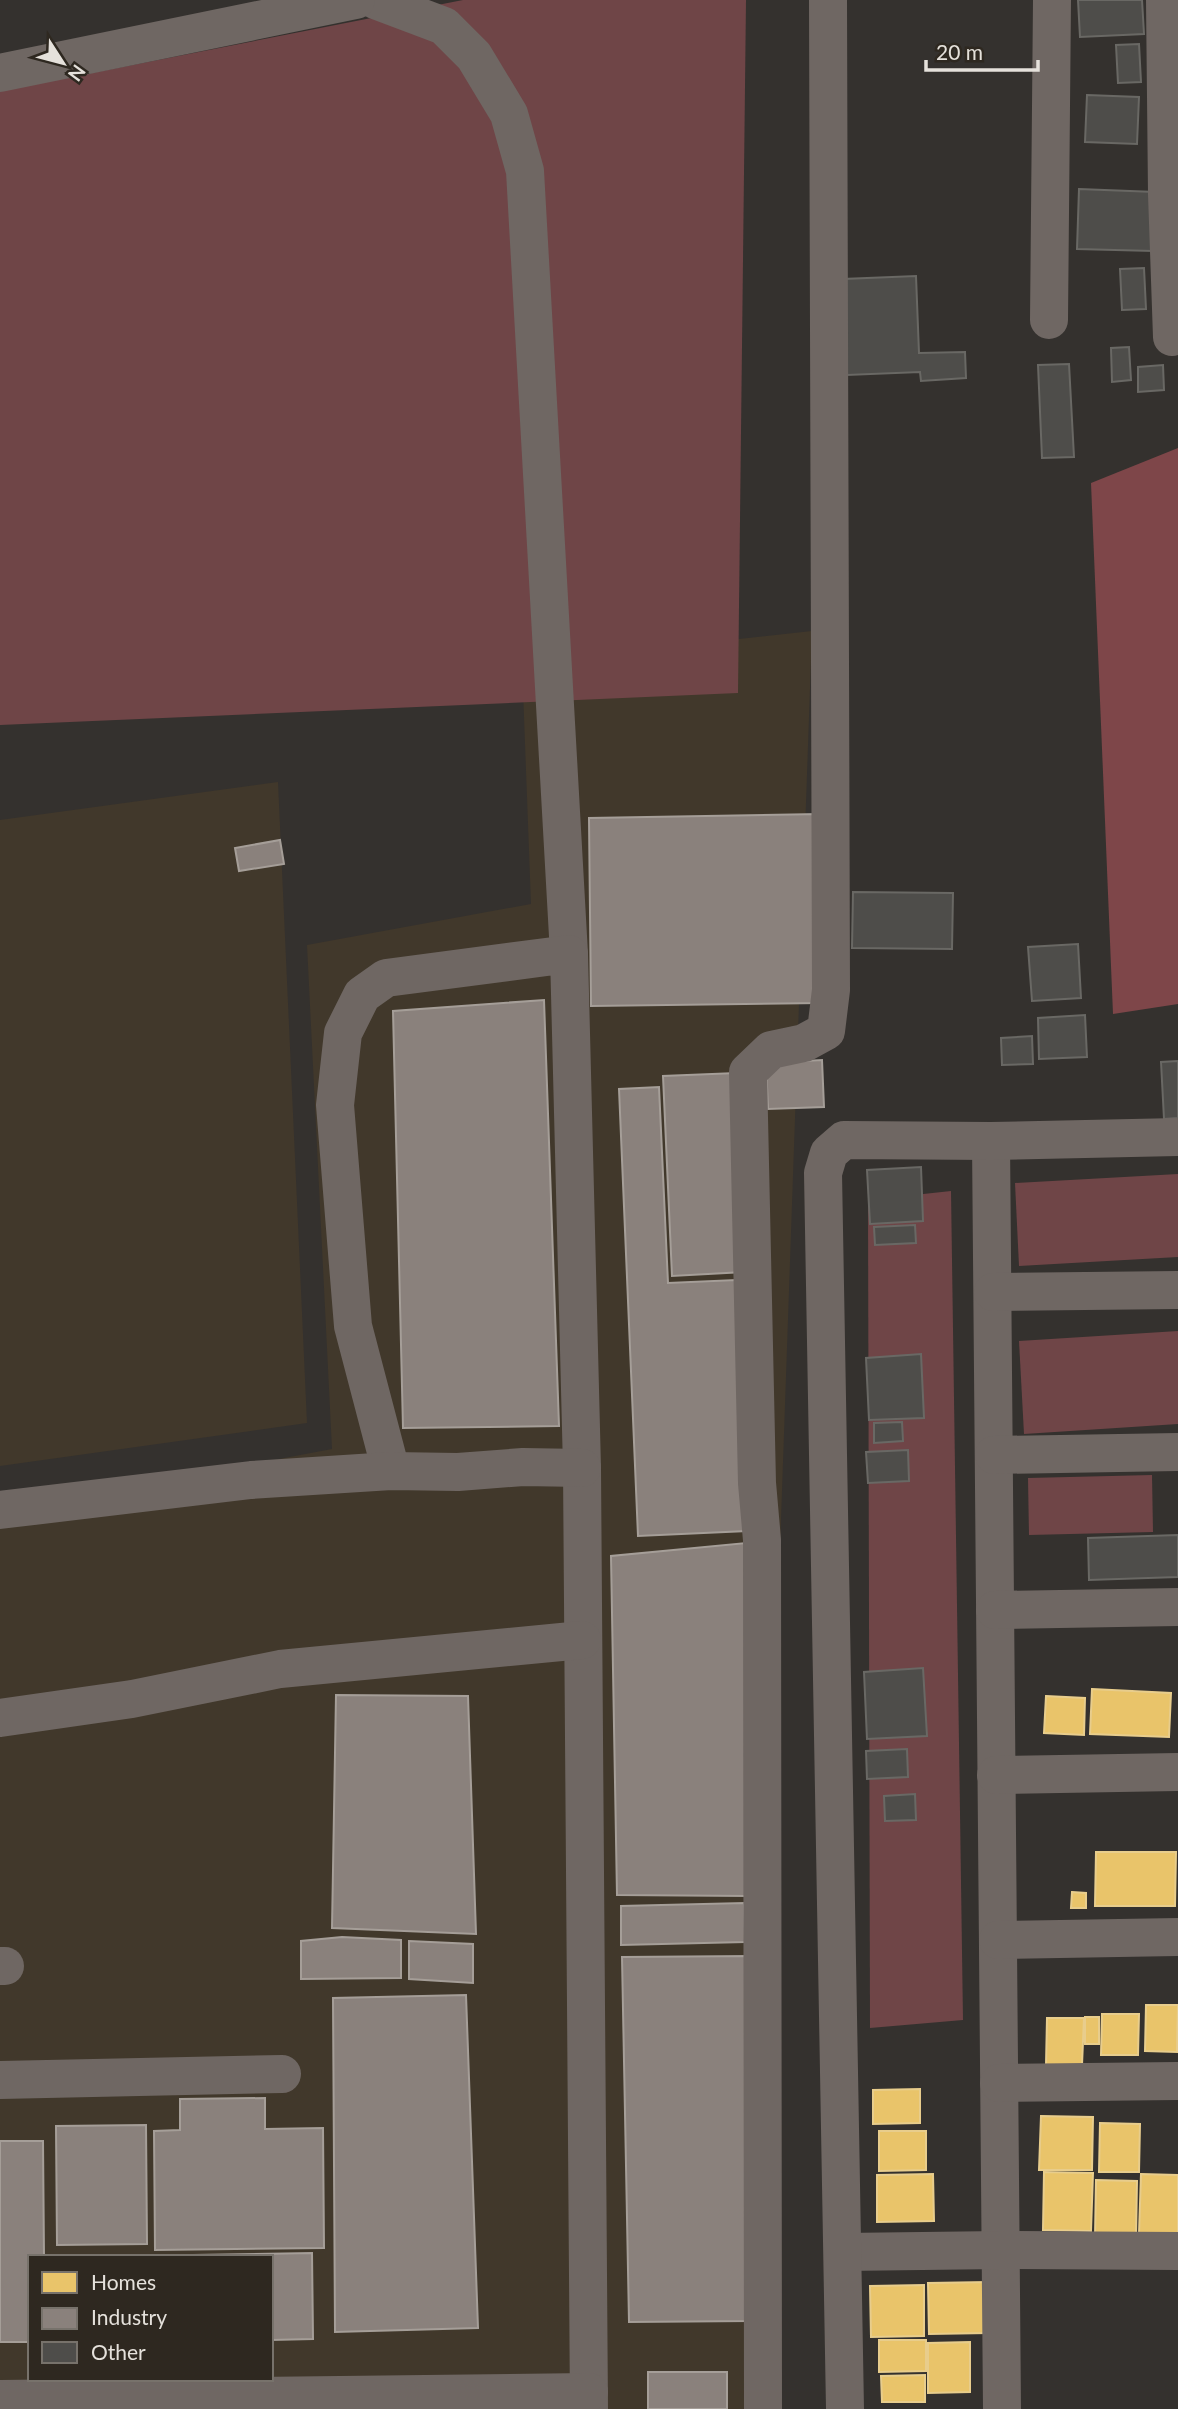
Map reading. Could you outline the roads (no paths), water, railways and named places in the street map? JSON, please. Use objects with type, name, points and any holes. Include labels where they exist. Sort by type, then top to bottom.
[{"type":"street","points":[[0,73],[356,0]]},
{"type":"street","points":[[0,2399],[589,2401],[582,1468],[569,954],[525,171],[509,114],[474,56],[444,26],[375,0]]},
{"type":"street","points":[[763,2409],[762,1539],[757,1483],[748,1072],[771,1050],[804,1043],[826,1031],[831,990],[828,0]]},
{"type":"street","points":[[1049,320],[1052,0]]},
{"type":"street","points":[[1166,0],[1167,194],[1172,337]]},
{"type":"street","points":[[391,1471],[354,1326],[335,1105],[343,1033],[362,995],[386,978],[569,954]]},
{"type":"street","points":[[845,2409],[823,1173],[830,1153],[844,1140],[991,1141],[1178,1137]]},
{"type":"street","points":[[991,1141],[1002,2409]]},
{"type":"street","points":[[993,1292],[1178,1290]]},
{"type":"street","points":[[993,1455],[1178,1452]]},
{"type":"street","points":[[0,1510],[251,1480],[391,1471],[582,1468]]},
{"type":"street","points":[[995,1610],[1178,1608]]},
{"type":"street","points":[[0,1718],[132,1699],[280,1669],[582,1640]]},
{"type":"street","points":[[996,1775],[1178,1772]]},
{"type":"street","points":[[998,1940],[1178,1937]]},
{"type":"street","points":[[0,2080],[282,2074]]},
{"type":"street","points":[[999,2083],[1178,2081]]},
{"type":"street","points":[[843,2252],[1178,2251]]}]
